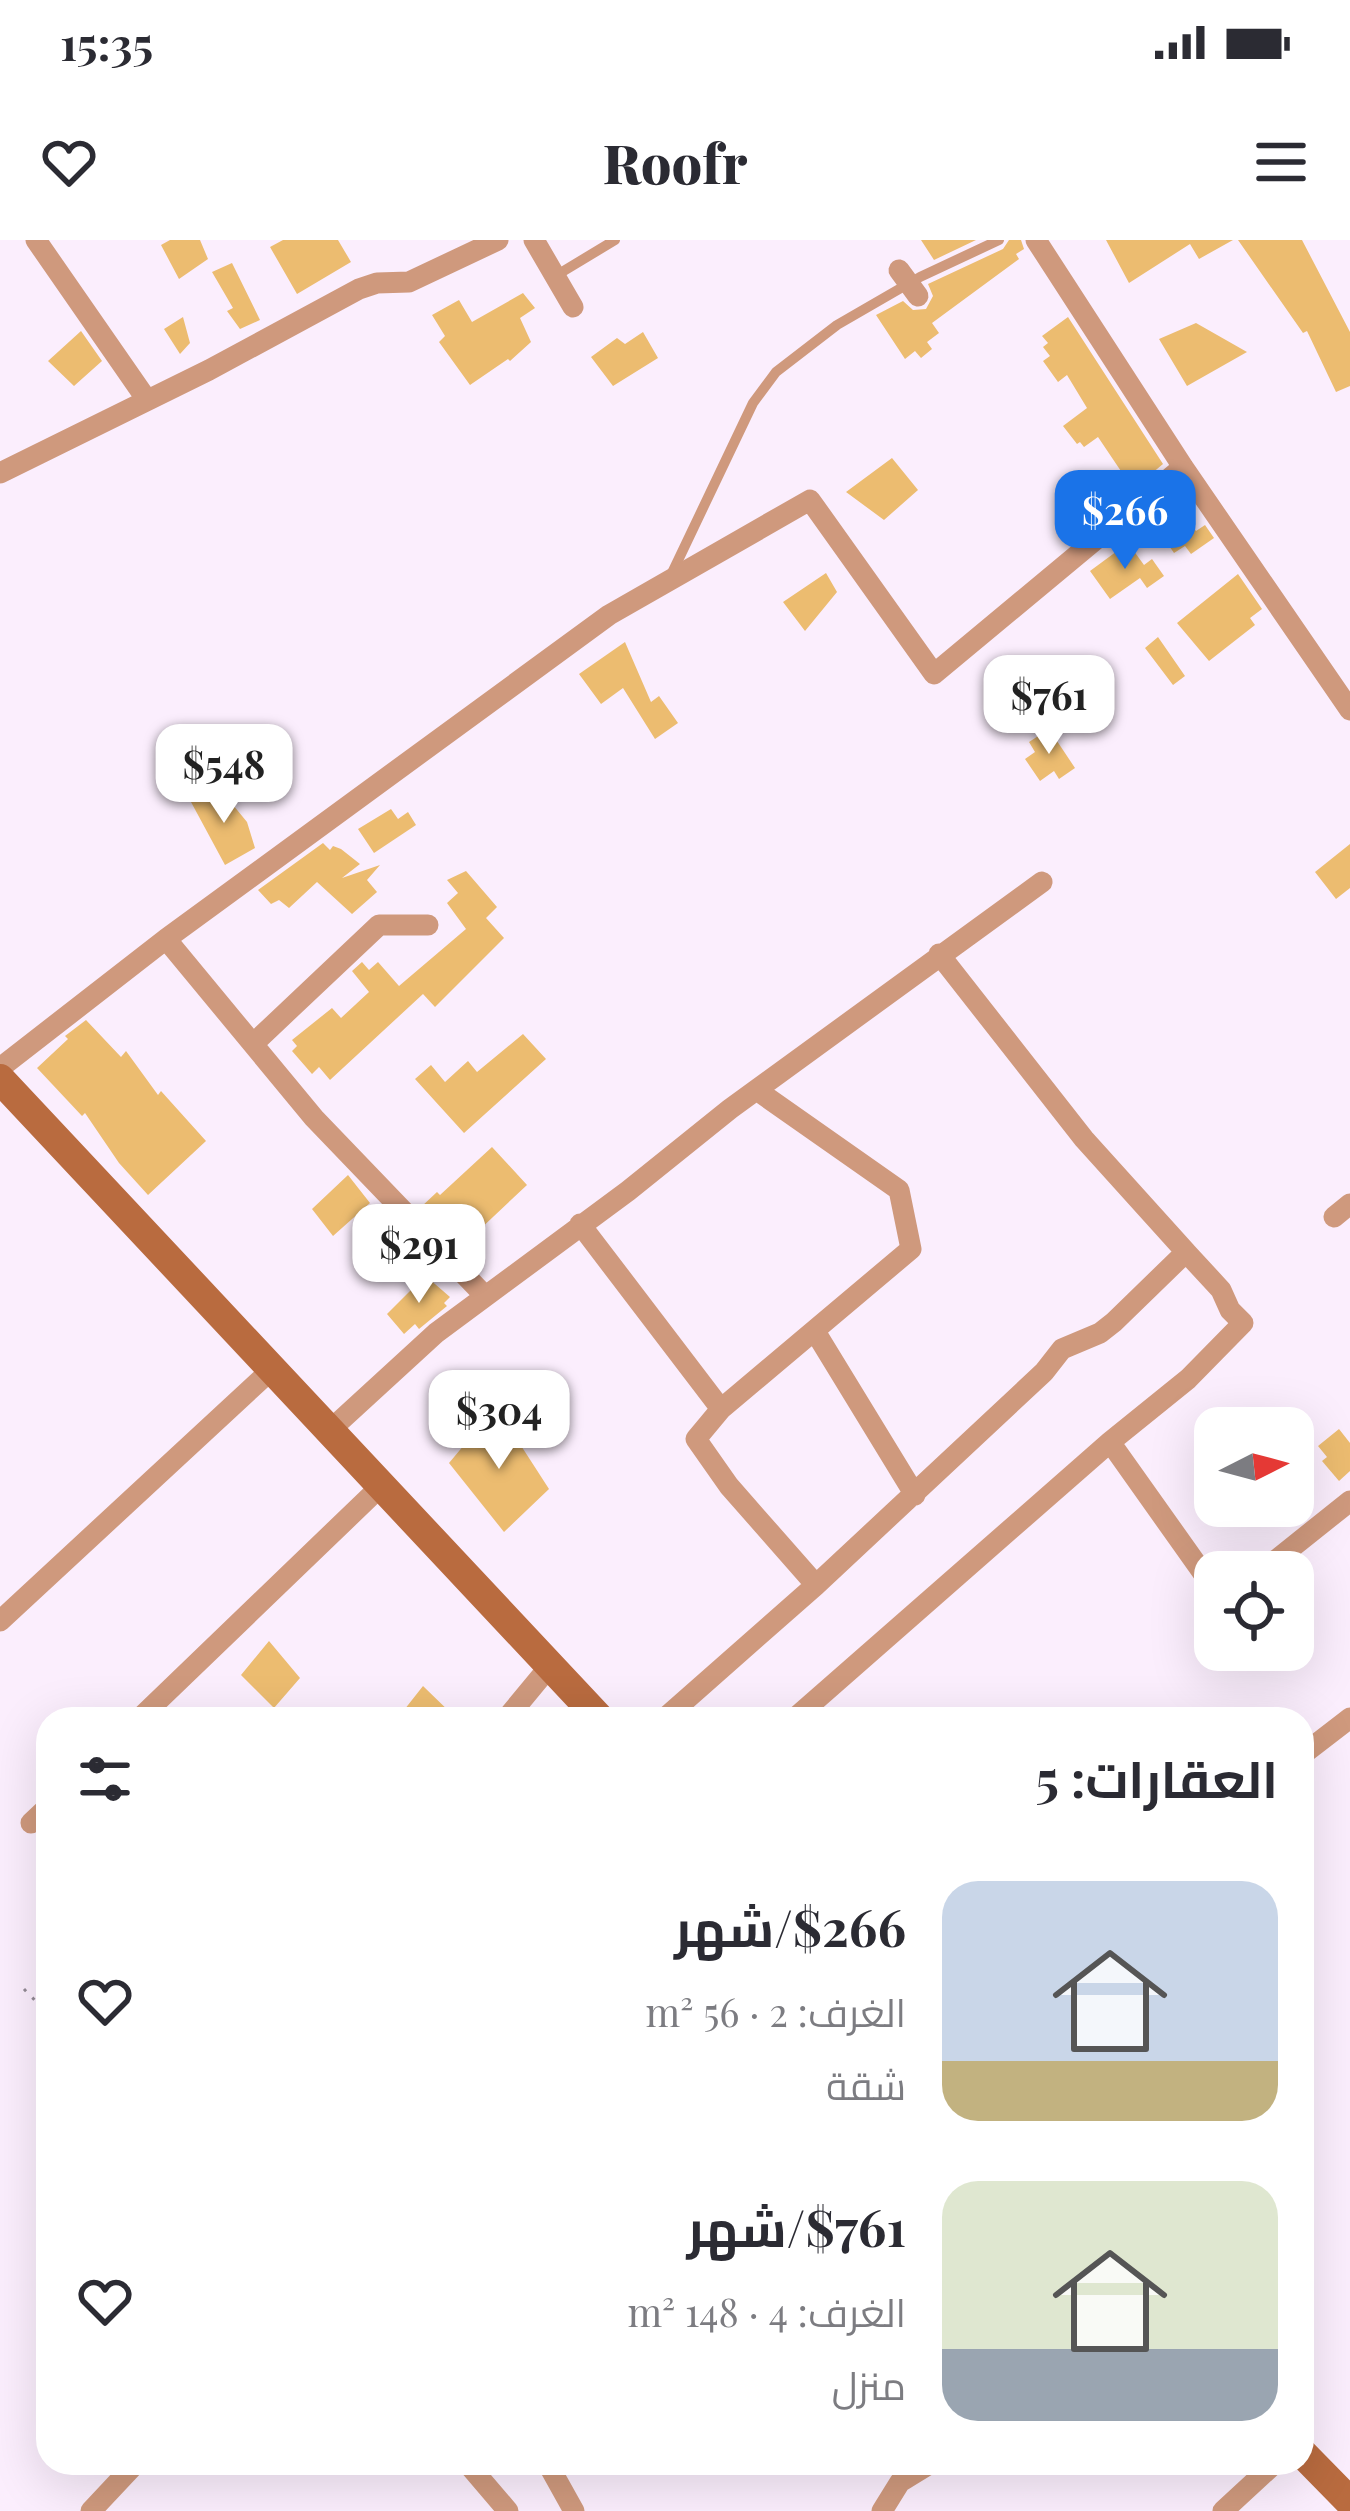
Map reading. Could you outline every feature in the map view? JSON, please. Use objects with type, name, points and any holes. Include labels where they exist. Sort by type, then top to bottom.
[{"type":"main road","points":[[0,1079],[588,1707]]},
{"type":"main road","points":[[1314,2464],[1350,2501]]},
{"type":"street","points":[[36,240],[146,400]]},
{"type":"street","points":[[0,473],[359,289],[410,282],[498,240]]},
{"type":"street","points":[[534,240],[573,307]]},
{"type":"street","points":[[1036,240],[1183,467],[1350,710]]},
{"type":"street","points":[[899,270],[918,296]]},
{"type":"street","points":[[0,1068],[166,939],[609,615],[810,500],[934,674],[1183,467]]},
{"type":"street","points":[[328,1432],[400,1363],[484,1296],[939,953],[1042,883]]},
{"type":"street","points":[[253,1044],[379,925],[428,925]]},
{"type":"street","points":[[166,939],[314,1118],[484,1296]]},
{"type":"street","points":[[808,1707],[1188,1379],[1243,1323],[1230,1310],[1221,1290],[1084,1139],[939,953]]},
{"type":"street","points":[[758,1090],[898,1190],[911,1249],[722,1409],[696,1439],[816,1585]]},
{"type":"street","points":[[580,1224],[722,1409]]},
{"type":"street","points":[[678,1707],[915,1495],[1044,1372],[1062,1349],[1100,1333],[1186,1252]]},
{"type":"street","points":[[816,1333],[915,1495]]},
{"type":"street","points":[[0,1621],[270,1370]]},
{"type":"street","points":[[1110,1442],[1194,1560]]},
{"type":"street","points":[[151,1707],[381,1486]]},
{"type":"street","points":[[1287,1551],[1350,1501]]},
{"type":"street","points":[[516,1707],[549,1666]]},
{"type":"street","points":[[1314,1746],[1350,1718]]},
{"type":"street","points":[[91,2511],[125,2475]]},
{"type":"street","points":[[476,2475],[508,2511]]},
{"type":"street","points":[[554,2475],[574,2511]]},
{"type":"street","points":[[882,2511],[896,2475]]},
{"type":"street","points":[[1223,2511],[1262,2475]]},
{"type":"lane","points":[[557,275],[615,240]]},
{"type":"lane","points":[[667,581],[693,536],[753,403],[776,372],[837,325],[920,277],[999,240]]},
{"type":"path","points":[[24,1989],[36,2002]]},
{"type":"building","points":[[170,240],[200,240],[208,259],[179,279],[161,245]]},
{"type":"building","points":[[283,240],[338,240],[351,262],[297,294],[270,247]]},
{"type":"building","points":[[921,240],[976,240],[934,260]]},
{"type":"building","points":[[1009,240],[1021,240],[1024,249],[1016,254],[1019,259],[932,323],[939,333],[927,342],[932,349],[921,358],[915,351],[905,359],[876,315],[903,301],[913,310],[926,309],[933,296],[928,284],[1003,249]]},
{"type":"building","points":[[1106,240],[1233,240],[1199,259],[1190,244],[1129,283]]},
{"type":"building","points":[[1238,240],[1302,240],[1350,332],[1350,386],[1336,392],[1307,331],[1303,333]]},
{"type":"building","points":[[232,263],[260,320],[240,329],[227,311],[233,308],[212,272]]},
{"type":"building","points":[[523,293],[535,308],[520,318],[531,342],[470,385],[439,342],[445,336],[432,315],[459,300],[472,322]]},
{"type":"building","points":[[183,317],[190,343],[180,354],[164,329]]},
{"type":"building","points":[[1068,317],[1163,464],[1133,489],[1098,437],[1084,447],[1063,426],[1087,408],[1067,375],[1058,382],[1043,361],[1050,356],[1042,336]]},
{"type":"building","points":[[1196,323],[1247,352],[1187,386],[1159,339]]},
{"type":"building","points":[[81,331],[102,361],[74,386],[48,361]]},
{"type":"building","points":[[643,332],[658,358],[613,386],[591,357],[617,338],[625,344]]},
{"type":"building","points":[[892,458],[918,490],[884,520],[846,492]]},
{"type":"building","points":[[1184,514],[1196,531],[1205,525],[1214,538],[1191,554],[1185,546],[1174,553],[1159,531]]},
{"type":"building","points":[[1128,543],[1144,565],[1152,559],[1164,576],[1147,588],[1140,578],[1110,599],[1090,571]]},
{"type":"building","points":[[826,573],[837,592],[805,631],[783,602]]},
{"type":"building","points":[[1238,574],[1262,609],[1250,618],[1255,625],[1209,661],[1177,623]]},
{"type":"building","points":[[1158,637],[1185,676],[1173,685],[1145,648]]},
{"type":"building","points":[[625,642],[651,702],[659,696],[678,723],[655,739],[623,688],[601,704],[579,674]]},
{"type":"building","points":[[1049,729],[1075,768],[1059,779],[1054,771],[1040,781],[1025,759],[1035,752],[1029,742]]},
{"type":"building","points":[[215,785],[227,808],[233,805],[247,822],[255,848],[225,865],[191,802]]},
{"type":"building","points":[[391,809],[398,819],[408,812],[416,825],[374,853],[358,829]]},
{"type":"building","points":[[323,843],[330,850],[333,846],[341,849],[360,864],[342,878],[380,865],[367,880],[377,892],[352,914],[317,882],[289,908],[279,900],[271,904],[258,890]]},
{"type":"building","points":[[1350,844],[1350,888],[1336,899],[1315,872]]},
{"type":"building","points":[[466,871],[497,907],[486,918],[504,938],[435,1007],[423,994],[330,1080],[319,1067],[312,1074],[292,1051],[297,1046],[292,1040],[332,1008],[341,1018],[369,992],[352,971],[362,962],[369,970],[378,962],[399,986],[466,929],[447,903],[458,893],[447,880]]},
{"type":"building","points":[[86,1020],[121,1057],[126,1051],[158,1095],[161,1091],[206,1141],[148,1195],[85,1113],[82,1116],[37,1068]]},
{"type":"building","points":[[523,1034],[546,1059],[464,1133],[415,1079],[431,1065],[445,1082],[468,1061],[477,1072]]},
{"type":"building","points":[[492,1147],[527,1185],[460,1248],[421,1207]]},
{"type":"building","points":[[348,1175],[370,1203],[333,1236],[312,1209]]},
{"type":"building","points":[[428,1278],[450,1297],[444,1303],[447,1306],[419,1329],[415,1324],[404,1334],[387,1314]]},
{"type":"building","points":[[496,1407],[549,1489],[504,1532],[449,1463]]},
{"type":"building","points":[[1339,1429],[1350,1443],[1350,1471],[1339,1481],[1322,1461],[1327,1457],[1318,1446]]},
{"type":"building","points":[[269,1641],[300,1678],[273,1707],[241,1675]]},
{"type":"building","points":[[423,1686],[445,1707],[406,1707]]}]
